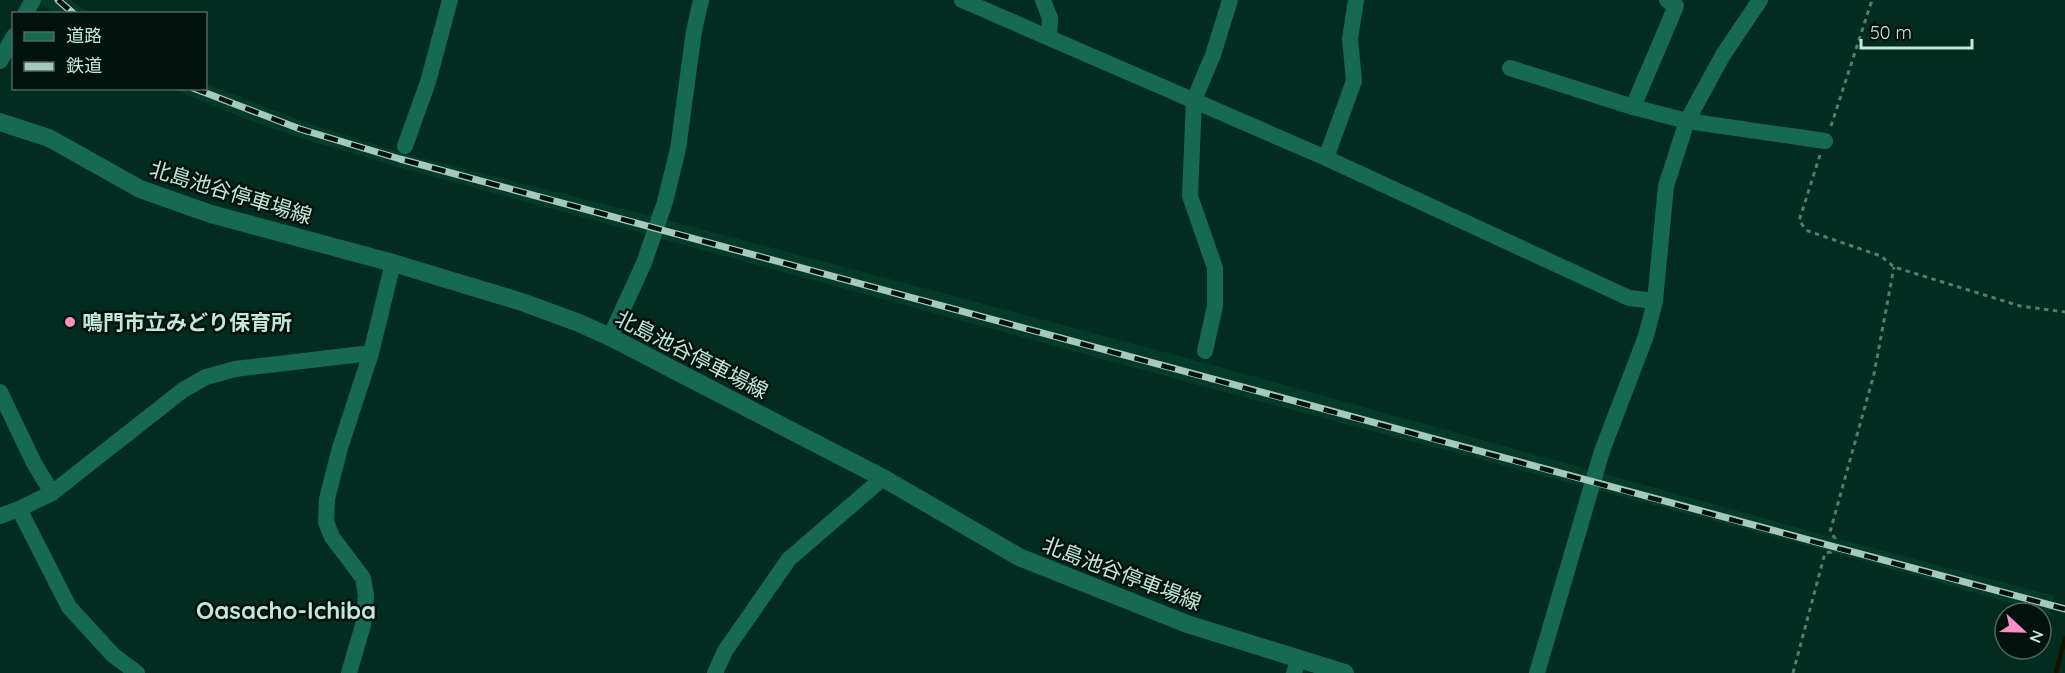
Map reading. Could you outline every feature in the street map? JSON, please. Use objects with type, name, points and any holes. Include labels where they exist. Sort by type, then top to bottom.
[{"type":"main road","name":"北島池谷停車場線","points":[[0,122],[49,138],[140,189],[211,214],[393,262],[522,302],[579,323],[883,478],[1019,557],[1297,666],[1345,673]]},
{"type":"street","points":[[405,146],[428,81],[450,0]]},
{"type":"street","points":[[610,337],[644,262],[665,202],[678,149],[694,30],[701,0]]},
{"type":"street","points":[[962,0],[1326,158],[1629,298],[1655,301]]},
{"type":"street","points":[[1043,0],[1050,18],[1049,38]]},
{"type":"street","points":[[1206,351],[1215,306],[1215,268],[1190,196],[1194,100],[1213,55],[1230,0]]},
{"type":"street","points":[[1326,158],[1354,81],[1350,39],[1356,0]]},
{"type":"street","points":[[1537,673],[1602,451],[1646,336],[1655,301],[1666,186],[1687,121],[1723,55],[1760,0]]},
{"type":"street","points":[[1633,107],[1675,2]]},
{"type":"street","points":[[0,61],[12,40]]},
{"type":"street","points":[[1509,68],[1633,107],[1687,121],[1825,141]]},
{"type":"street","points":[[349,673],[363,625],[366,595],[363,578],[332,537],[326,522],[327,499],[340,448],[371,353],[393,262]]},
{"type":"street","points":[[0,516],[52,493],[183,390],[206,377],[235,369],[371,353]]},
{"type":"street","points":[[0,392],[34,463],[52,493]]},
{"type":"street","points":[[715,673],[725,651],[789,559],[883,478]]},
{"type":"street","points":[[19,509],[69,607],[113,655],[137,673]]},
{"type":"path","points":[[1872,0],[1799,221],[1808,231],[1881,256],[1894,267],[2020,306],[2065,312]]},
{"type":"path","points":[[1793,673],[1825,552],[1831,552],[1835,538],[1830,532],[1874,374],[1894,267]]},
{"type":"shaded area","points":[[34,0],[71,0],[89,12],[52,12]]},
{"type":"shaded area","points":[[207,84],[302,121],[402,153],[660,218],[1202,362],[1835,538],[2055,596],[2053,602],[2003,601],[1831,552],[1198,385],[398,167],[297,137],[174,90],[207,90]]},
{"type":"waterway","points":[[2056,673],[2065,638]]},
{"type":"railway","points":[[58,0],[72,12]]},
{"type":"railway","points":[[198,90],[300,129],[400,159],[2065,609]]},
{"type":"place","name":"鳴門市立みどり保育所","points":[[70,322]]},
{"type":"district","name":"Oasacho-Ichiba","points":[[286,610]]}]
